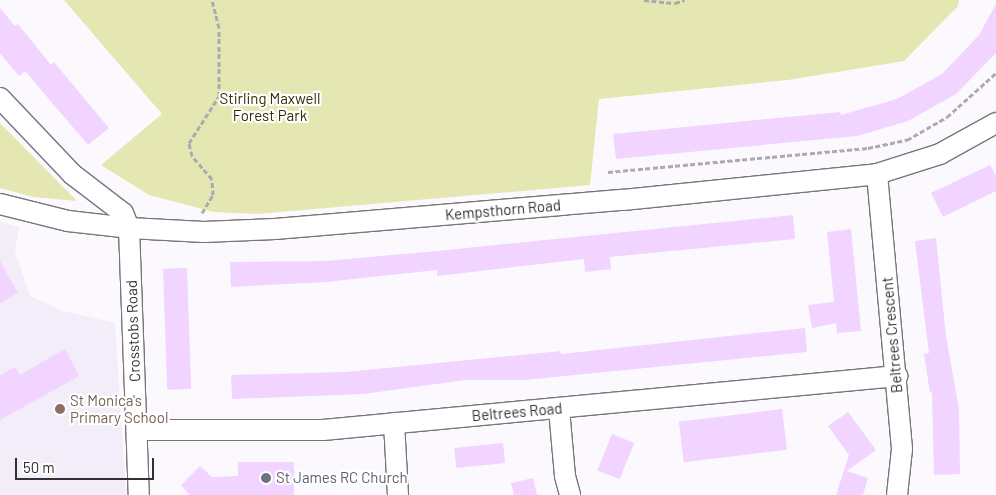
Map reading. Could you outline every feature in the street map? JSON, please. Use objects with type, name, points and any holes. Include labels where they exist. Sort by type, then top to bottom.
[{"type":"street","points":[[0,98],[72,174],[123,213],[129,228]]},
{"type":"street","name":"Kempsthorn Road","points":[[0,204],[68,221],[129,228],[204,232],[607,202],[877,174],[940,154],[996,123]]},
{"type":"street","name":"Beltrees Crescent","points":[[877,174],[897,376],[902,449],[897,495]]},
{"type":"street","name":"Crosstobs Road","points":[[129,228],[139,495]]},
{"type":"street","name":"Beltrees Road","points":[[137,430],[323,430],[897,376]]},
{"type":"street","points":[[559,409],[570,495]]},
{"type":"street","points":[[394,423],[398,495]]},
{"type":"path","points":[[204,232],[201,212],[213,195],[212,179],[192,156],[189,143],[219,96],[219,28],[212,0]]},
{"type":"path","points":[[644,0],[675,3],[685,0]]},
{"type":"path","points":[[608,172],[868,148],[908,140],[948,117],[996,73]]},
{"type":"shaded area","name":"St Monica's Primary School","points":[[0,222],[19,227],[15,251],[30,296],[60,310],[115,323],[126,495],[0,495]]},
{"type":"green space","name":"Stirling Maxwell Forest Park","points":[[64,0],[959,0],[958,6],[904,61],[788,80],[599,99],[590,185],[257,214],[214,212],[149,195],[101,165],[162,114]]},
{"type":"green space","points":[[0,123],[77,201],[33,197],[0,188]]},
{"type":"building","points":[[996,4],[996,53],[956,94],[908,121],[857,136],[616,159],[613,134],[840,112],[841,115],[897,99],[942,74],[979,35]]},
{"type":"building","points":[[0,8],[15,26],[18,24],[51,65],[54,62],[109,128],[88,145],[25,71],[19,76],[0,53]]},
{"type":"building","points":[[990,165],[996,176],[996,191],[943,217],[931,193]]},
{"type":"building","points":[[793,215],[795,239],[610,257],[611,269],[585,272],[584,259],[437,276],[437,270],[326,282],[231,287],[230,262],[325,261]]},
{"type":"building","points":[[851,229],[861,331],[837,333],[836,323],[812,328],[808,305],[834,302],[827,232]]},
{"type":"building","points":[[936,238],[946,336],[959,409],[960,474],[934,475],[932,392],[930,393],[924,354],[929,353],[915,241]]},
{"type":"building","points":[[0,261],[18,293],[0,303]]},
{"type":"building","points":[[187,268],[191,389],[167,390],[163,269]]},
{"type":"building","points":[[805,328],[807,352],[525,380],[465,380],[364,394],[232,399],[231,375],[345,372],[561,351],[561,354]]},
{"type":"building","points":[[65,349],[79,376],[0,420],[0,375],[15,367],[20,375]]},
{"type":"building","points":[[782,409],[787,450],[684,462],[679,422]]},
{"type":"building","points":[[848,412],[876,450],[847,471],[868,478],[863,495],[836,495],[849,455],[828,426]]},
{"type":"building","points":[[612,434],[634,443],[620,479],[597,470]]},
{"type":"building","points":[[503,443],[505,463],[456,468],[454,448]]},
{"type":"building","name":"St James RC Church","points":[[238,462],[294,462],[294,495],[190,495],[181,485],[200,466],[212,477],[238,476]]},
{"type":"building","points":[[533,478],[537,495],[514,495],[511,483]]},
{"type":"place","name":"St Monica's Primary School","points":[[60,409]]},
{"type":"place","name":"St James RC Church","points":[[266,478]]}]
